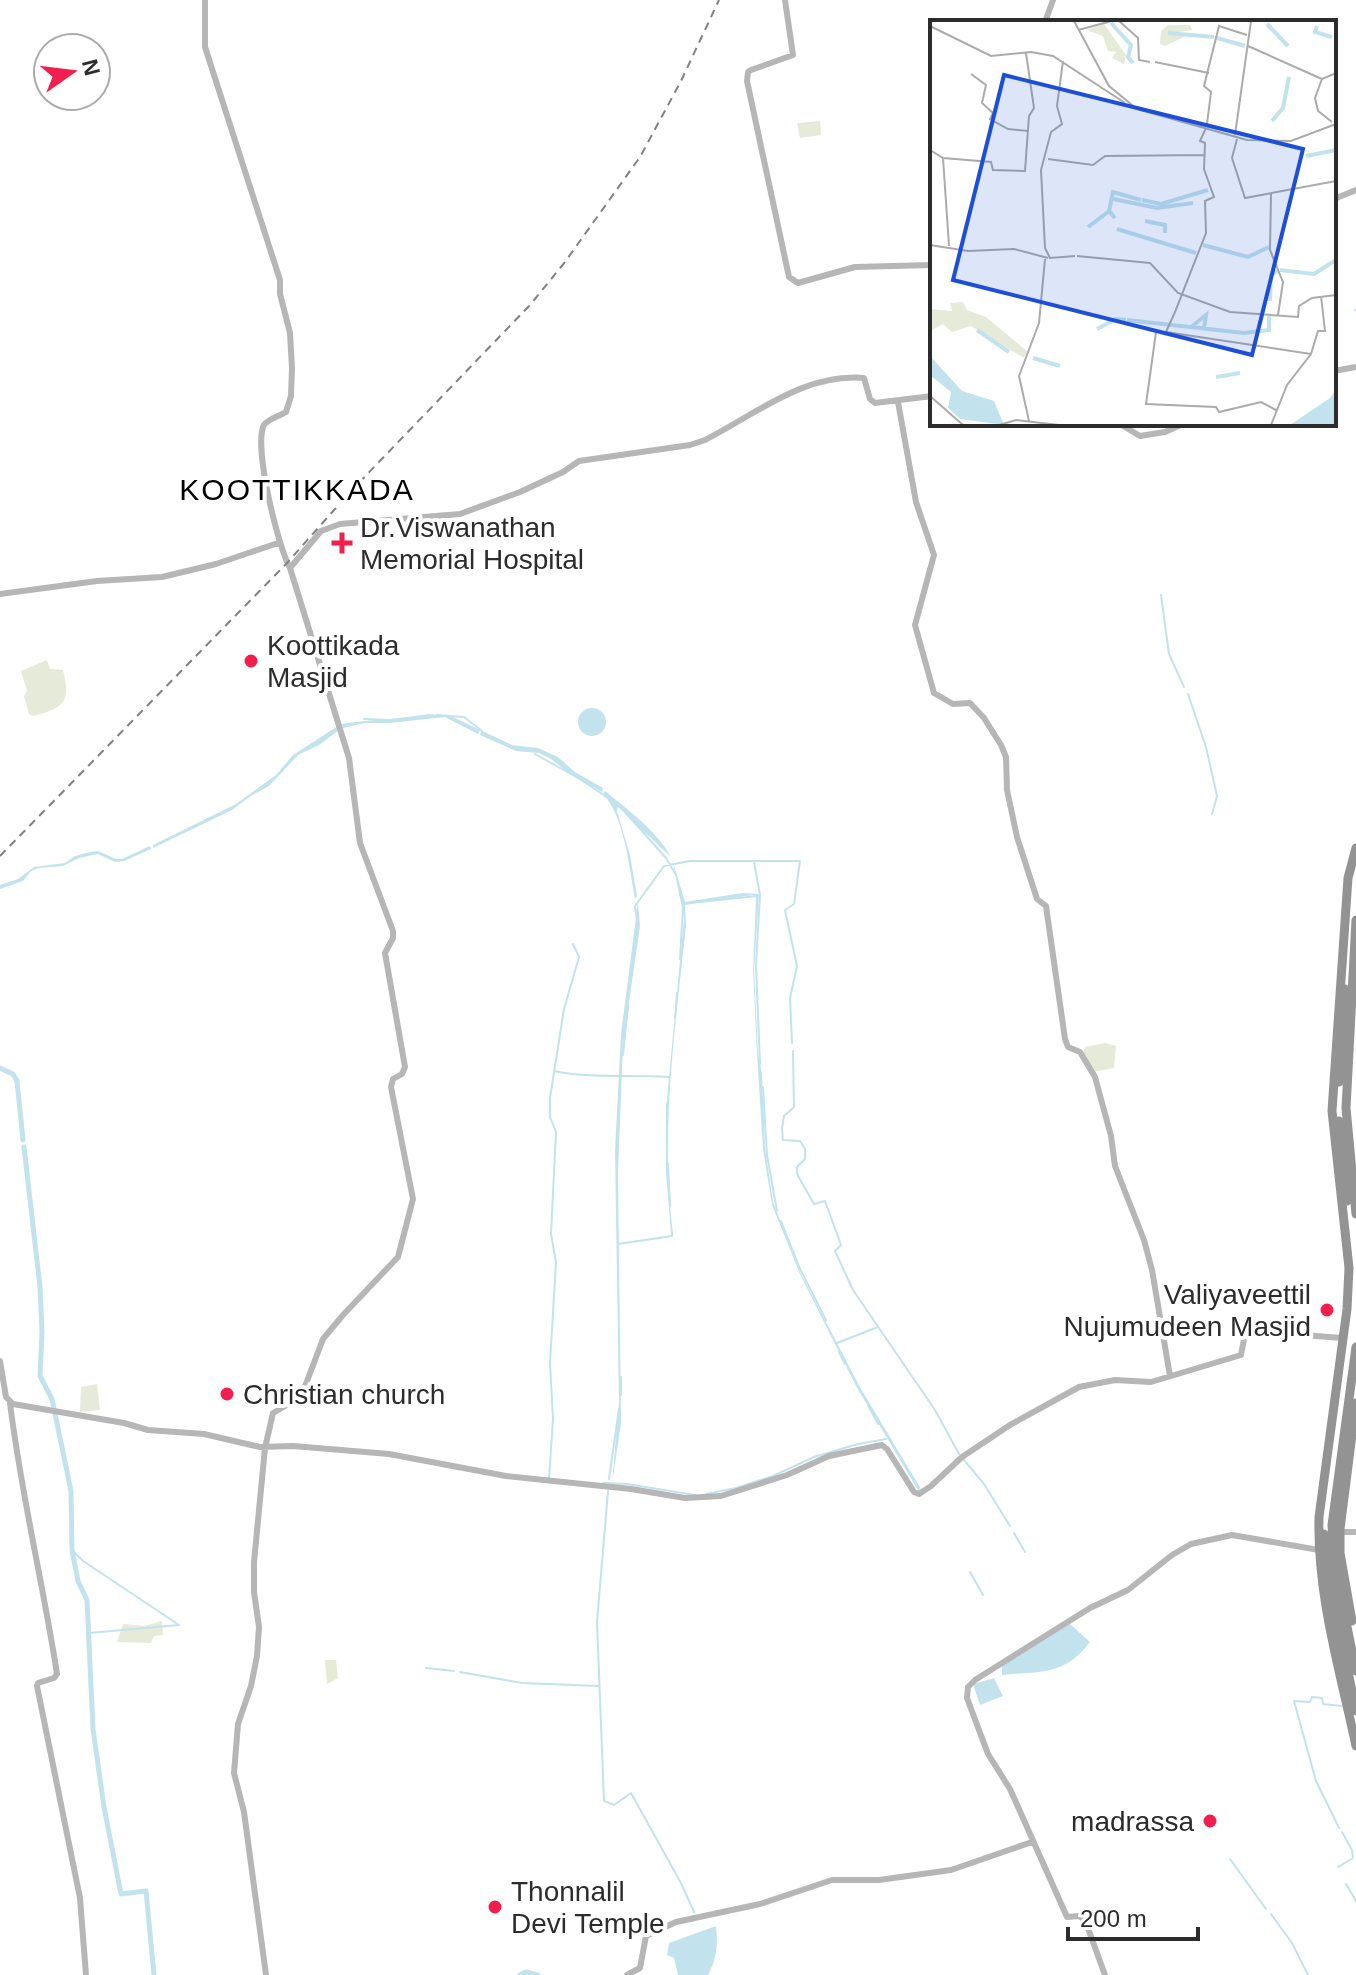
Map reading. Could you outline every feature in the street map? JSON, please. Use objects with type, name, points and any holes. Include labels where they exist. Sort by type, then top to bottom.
[{"type":"highway","points":[[1355,853],[1348,878],[1332,1111],[1349,1268],[1343,1338],[1319,1517],[1319,1550],[1327,1613],[1356,1746]]},
{"type":"highway","points":[[1355,853],[1338,1111],[1354,1299],[1324,1525],[1325,1560],[1356,1711]]},
{"type":"highway","points":[[1356,920],[1346,1108],[1356,1214]]},
{"type":"highway","points":[[1356,1015],[1352,1108],[1356,1158]]},
{"type":"highway","points":[[1356,1347],[1332,1525],[1334,1563],[1356,1671]]},
{"type":"highway","points":[[1356,1403],[1340,1532],[1340,1553],[1356,1640]]},
{"type":"street","points":[[205,0],[205,47],[280,280],[280,294],[290,333],[291,396],[286,412],[266,422],[263,428],[269,504],[278,543],[290,568],[349,758],[360,843],[393,931],[385,953],[405,1067],[402,1074],[393,1079],[391,1087],[413,1202],[398,1257],[323,1339],[301,1397],[273,1413],[265,1448],[254,1567],[259,1627],[257,1656],[238,1724],[234,1773],[244,1812],[266,1975]]},
{"type":"street","points":[[785,0],[793,55],[751,70],[747,81],[789,277],[798,283],[855,267],[930,265]]},
{"type":"street","points":[[1046,20],[1053,0]]},
{"type":"street","points":[[1336,198],[1356,190]]},
{"type":"street","points":[[1336,371],[1356,367]]},
{"type":"street","points":[[290,568],[321,531],[340,524],[460,514],[520,492],[579,461],[690,445],[705,440],[810,384],[864,378],[872,402],[898,402],[930,396]]},
{"type":"street","points":[[898,402],[916,502],[934,555],[915,625],[934,693],[953,704],[970,703],[984,718],[1006,757],[1007,790],[1017,837],[1037,899],[1046,906],[1065,1039],[1068,1047],[1080,1052],[1095,1077],[1111,1136],[1115,1166],[1144,1240],[1152,1270],[1170,1376]]},
{"type":"street","points":[[1123,426],[1140,436],[1165,432],[1178,426]]},
{"type":"street","points":[[0,594],[52,586],[162,577],[216,564],[278,543]]},
{"type":"street","points":[[10,1403],[148,1430],[204,1434],[265,1448],[293,1446],[389,1454],[506,1476],[685,1498],[721,1496],[787,1475],[829,1456],[882,1445],[914,1492],[919,1494],[962,1457],[1010,1425],[1079,1387],[1115,1380],[1151,1382],[1241,1355],[1249,1318],[1288,1334],[1343,1338]]},
{"type":"street","points":[[0,1361],[24,1486],[25,1512],[49,1619],[57,1674],[37,1686],[80,1898],[86,1975]]},
{"type":"street","points":[[1340,1532],[1356,1532]]},
{"type":"street","points":[[1105,1975],[1085,1920],[1079,1916],[1067,1917],[1010,1789],[993,1766],[966,1690],[1090,1608],[1128,1590],[1191,1544],[1232,1535],[1319,1550]]},
{"type":"street","points":[[627,1975],[640,1968],[646,1936],[676,1922],[760,1904],[832,1880],[879,1880],[951,1870],[1032,1842]]},
{"type":"green space","points":[[820,121],[821,135],[800,138],[797,123]]},
{"type":"green space","points":[[47,660],[50,669],[63,670],[65,697],[52,710],[33,716],[29,714],[24,696],[27,691],[21,671]]},
{"type":"green space","points":[[1105,1043],[1116,1046],[1114,1068],[1093,1072],[1083,1054],[1085,1047]]},
{"type":"green space","points":[[97,1384],[100,1410],[80,1412],[81,1387]]},
{"type":"green space","points":[[162,1621],[163,1635],[154,1636],[151,1643],[117,1642],[123,1624],[144,1626]]},
{"type":"green space","points":[[325,1660],[336,1660],[338,1678],[327,1684]]},
{"type":"water","points":[[592,708],[602,712],[606,722],[602,732],[592,736],[582,732],[578,722],[582,712]]},
{"type":"water","points":[[429,714],[453,717],[480,730],[478,734],[445,717],[365,723],[343,728],[341,724],[407,717]]},
{"type":"water","points":[[338,726],[339,730],[319,745],[298,755],[269,786],[232,810],[153,848],[153,845],[236,804],[276,775],[293,755]]},
{"type":"water","points":[[482,731],[512,745],[538,748],[558,757],[575,772],[603,788],[602,792],[574,777],[551,759],[539,753],[516,751],[480,735]]},
{"type":"water","points":[[605,791],[650,830],[671,857],[618,807],[630,855],[635,899],[621,829],[603,794]]},
{"type":"water","points":[[150,846],[151,849],[124,861],[115,862],[98,854],[63,866],[39,868],[31,871],[23,881],[0,889],[0,885],[18,879],[34,867],[65,863],[75,856],[98,851],[122,859]]},
{"type":"water","points":[[672,859],[685,902],[742,893],[759,894],[754,969],[765,1148],[773,1202],[801,1274],[861,1389],[921,1489],[918,1490],[856,1386],[800,1274],[772,1205],[763,1149],[757,1054],[753,969],[756,898],[753,895],[685,905],[686,926],[668,1118],[671,1234],[666,1172],[666,1110],[684,918]]},
{"type":"water","points":[[638,902],[640,926],[623,1044],[618,1172],[621,1423],[612,1484],[619,1403],[615,1150],[621,1034]]},
{"type":"water","points":[[1070,1624],[1090,1642],[1071,1661],[1051,1670],[1002,1675],[1002,1666]]},
{"type":"water","points":[[994,1678],[1003,1696],[980,1705],[973,1684]]},
{"type":"water","points":[[716,1926],[716,1951],[708,1975],[678,1975],[674,1958],[667,1955],[669,1943]]},
{"type":"waterway","points":[[1161,595],[1169,654],[1184,687]]},
{"type":"waterway","points":[[1188,694],[1206,747],[1217,796],[1212,814]]},
{"type":"waterway","points":[[437,715],[464,717],[482,731]]},
{"type":"waterway","points":[[364,719],[423,716]]},
{"type":"waterway","points":[[535,754],[571,774]]},
{"type":"waterway","points":[[580,779],[608,798]]},
{"type":"waterway","points":[[625,812],[666,858],[676,875]]},
{"type":"waterway","points":[[637,920],[635,906],[664,866],[690,861],[800,861],[794,904],[785,910],[797,966],[790,998],[792,1043]]},
{"type":"waterway","points":[[754,862],[760,895],[756,965],[760,1064]]},
{"type":"waterway","points":[[700,902],[757,896]]},
{"type":"waterway","points":[[680,959],[683,905]]},
{"type":"waterway","points":[[549,1478],[553,1419],[550,1363],[556,1262],[551,1234],[556,1132],[550,1117],[550,1098],[564,1009],[579,957],[573,944]]},
{"type":"waterway","points":[[675,1018],[677,993]]},
{"type":"waterway","points":[[623,1055],[628,1006]]},
{"type":"waterway","points":[[793,1051],[794,1107],[784,1116],[782,1128],[783,1140],[800,1141],[805,1149],[805,1159],[797,1167],[797,1174],[814,1204],[825,1201],[841,1245],[835,1251],[853,1290],[935,1410],[959,1454]]},
{"type":"waterway","points":[[0,1068],[13,1074],[17,1081],[23,1140]]},
{"type":"waterway","points":[[554,1071],[583,1075],[669,1077]]},
{"type":"waterway","points":[[763,1087],[767,1155],[777,1211]]},
{"type":"waterway","points":[[667,1104],[667,1134]]},
{"type":"waterway","points":[[24,1147],[40,1287],[40,1376],[52,1399],[71,1491],[72,1550],[78,1581],[87,1600],[93,1729],[104,1807],[121,1894],[146,1891],[154,1975]]},
{"type":"waterway","points":[[668,1164],[670,1206]]},
{"type":"waterway","points":[[781,1221],[800,1269],[826,1320]]},
{"type":"waterway","points":[[618,1244],[672,1236],[672,1232]]},
{"type":"waterway","points":[[837,1343],[878,1327]]},
{"type":"waterway","points":[[839,1352],[845,1364]]},
{"type":"waterway","points":[[621,1377],[621,1395]]},
{"type":"waterway","points":[[868,1405],[878,1424]]},
{"type":"waterway","points":[[609,1479],[619,1409]]},
{"type":"waterway","points":[[706,1494],[773,1476],[814,1457],[886,1439]]},
{"type":"waterway","points":[[964,1460],[984,1484],[1010,1526]]},
{"type":"waterway","points":[[603,1483],[695,1495]]},
{"type":"waterway","points":[[608,1491],[597,1622],[604,1801],[614,1805],[631,1793],[694,1912]]},
{"type":"waterway","points":[[1014,1533],[1025,1552]]},
{"type":"waterway","points":[[72,1550],[83,1561],[179,1625],[89,1633]]},
{"type":"waterway","points":[[970,1572],[983,1595]]},
{"type":"waterway","points":[[426,1668],[454,1671]]},
{"type":"waterway","points":[[460,1672],[522,1683],[598,1686]]},
{"type":"waterway","points":[[1339,1828],[1316,1781],[1294,1701],[1310,1702],[1312,1697],[1322,1698],[1323,1704],[1342,1706]]},
{"type":"waterway","points":[[1338,1867],[1353,1858],[1342,1832]]},
{"type":"waterway","points":[[1230,1859],[1266,1909]]},
{"type":"waterway","points":[[1346,1884],[1356,1901]]},
{"type":"waterway","points":[[1271,1914],[1292,1943],[1308,1975]]},
{"type":"waterway","points":[[520,1975],[526,1972],[538,1975]]},
{"type":"railway","points":[[0,856],[287,563],[351,491],[530,305],[565,262],[640,157],[681,81],[719,0]]},
{"type":"place","name":"Dr.Viswanathan Memorial Hospital","points":[[342,543]]},
{"type":"place","name":"Koottikada Masjid","points":[[251,661]]},
{"type":"place","name":"Valiyaveettil Nujumudeen Masjid","points":[[1327,1310]]},
{"type":"place","name":"Christian church","points":[[227,1394]]},
{"type":"place","name":"madrassa","points":[[1210,1821]]},
{"type":"place","name":"Thonnalil Devi Temple","points":[[495,1907]]},
{"type":"district","name":"KOOTTIKKADA","points":[[297,489]]}]
